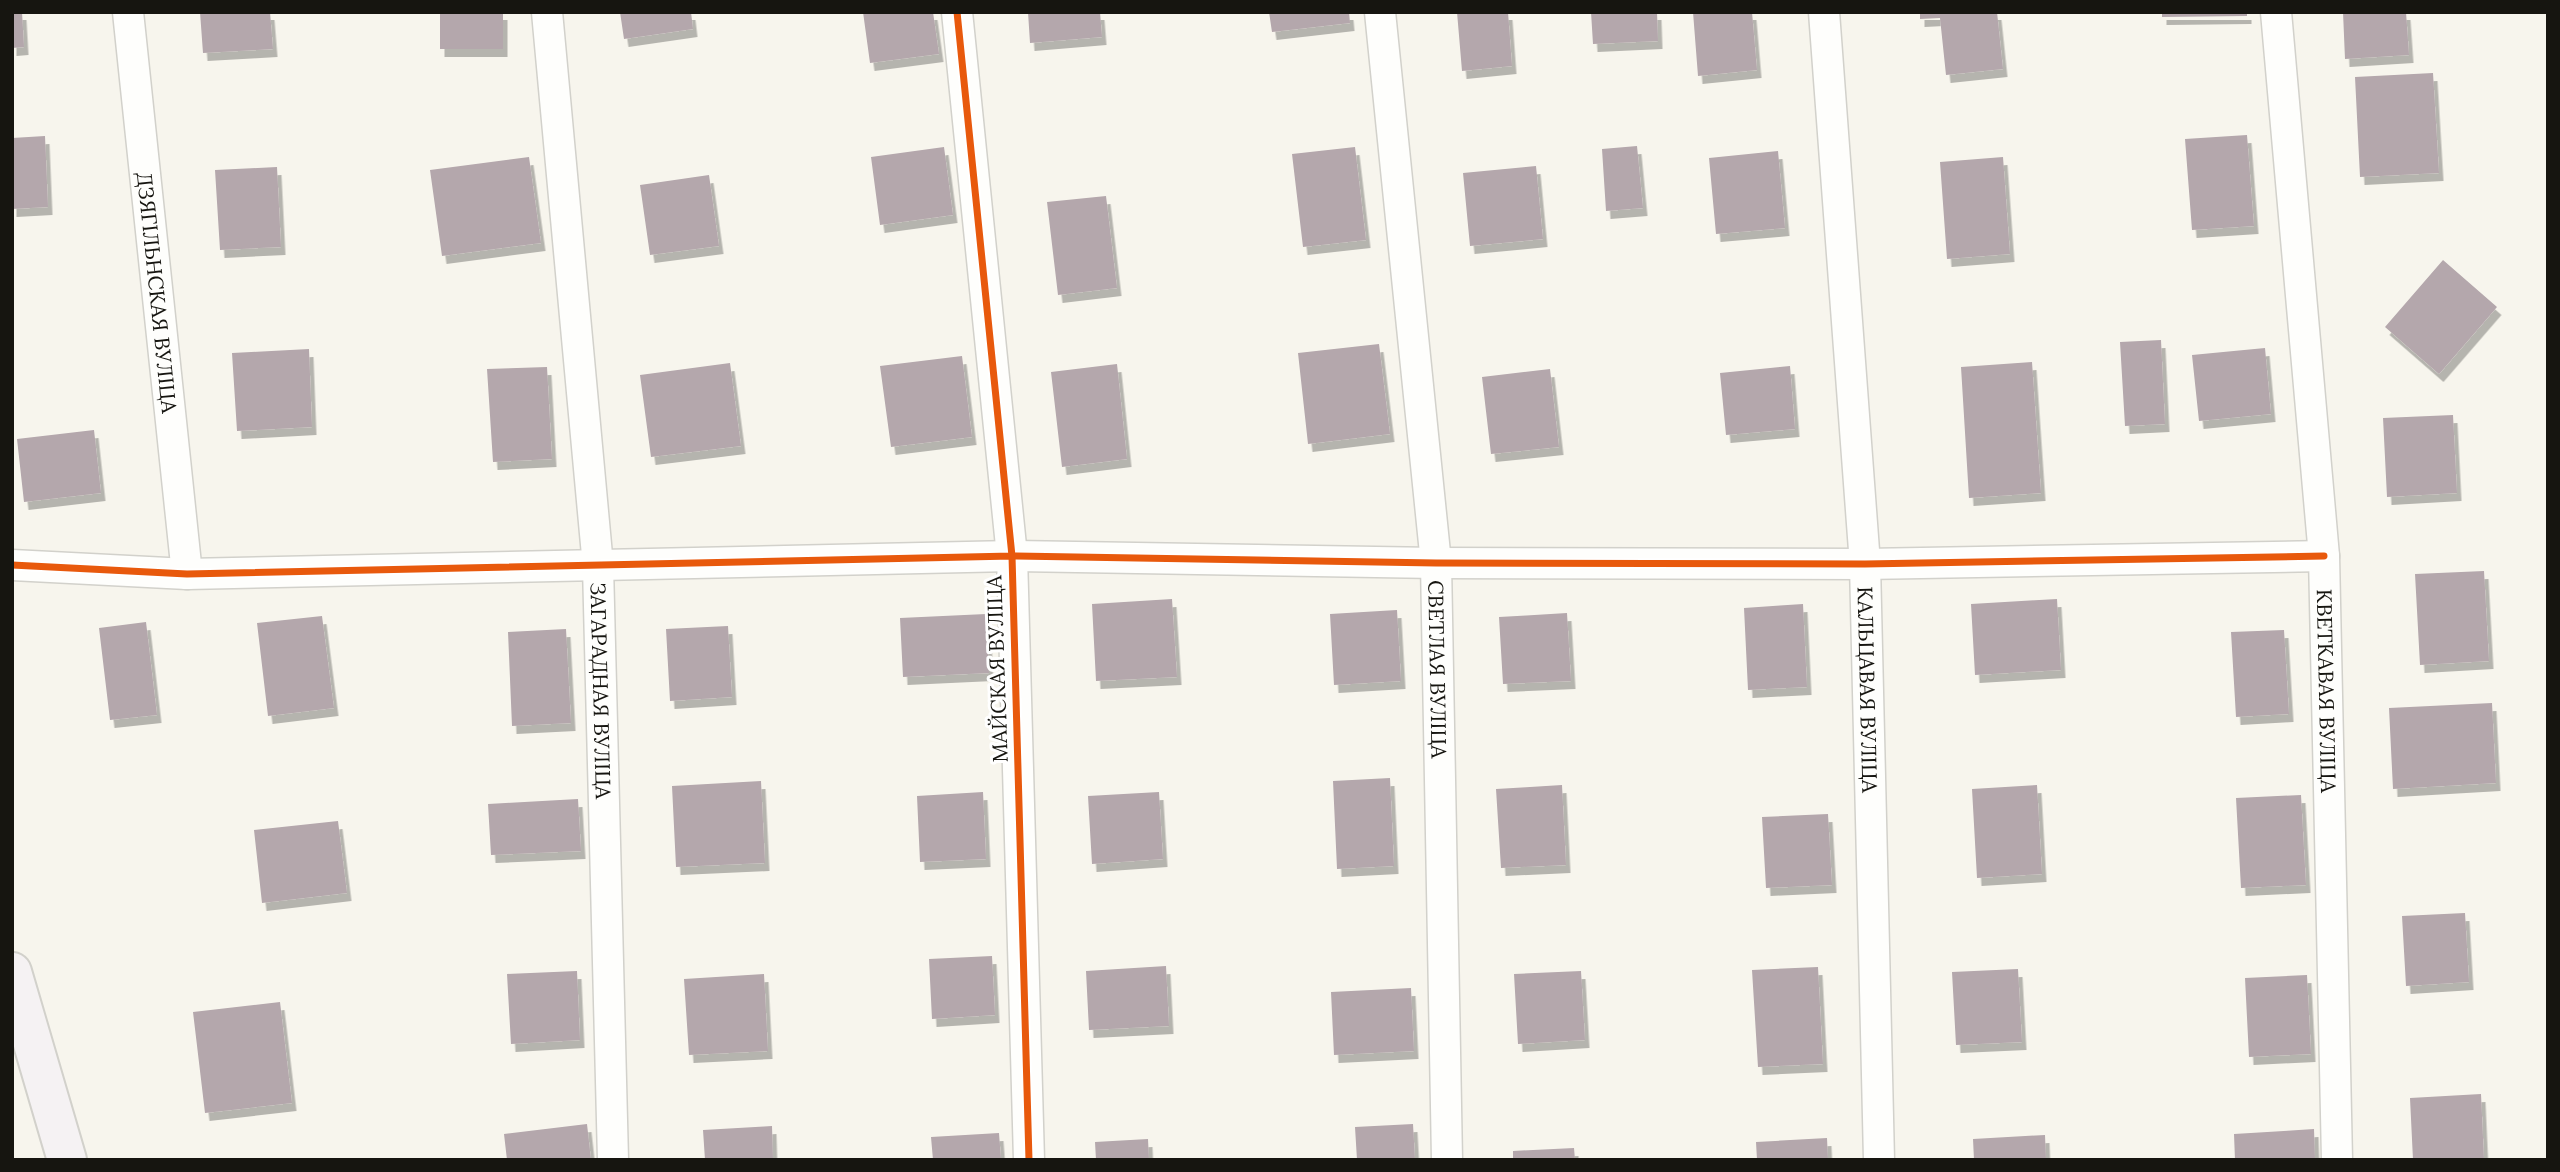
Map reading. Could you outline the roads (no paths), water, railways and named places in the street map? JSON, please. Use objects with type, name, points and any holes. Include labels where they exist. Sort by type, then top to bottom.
[{"type":"main road","points":[[12,972],[67,1160]]},
{"type":"street","name":"ДЗЯГІЛЬНСКАЯ ВУЛІЦА","points":[[128,12],[187,574]]},
{"type":"street","name":"ЗАГАРАДНАЯ ВУЛІЦА","points":[[547,12],[598,566],[613,1160]]},
{"type":"street","name":"МАЙСКАЯ ВУЛІЦА","points":[[957,12],[1012,556],[1029,1160]]},
{"type":"street","name":"СВЕТЛАЯ ВУЛІЦА","points":[[1380,12],[1436,563],[1447,1160]]},
{"type":"street","name":"КАЛЬЦАВАЯ ВУЛІЦА","points":[[1824,12],[1865,564],[1880,1160]]},
{"type":"street","name":"КВЕТКАВАЯ ВУЛІЦА","points":[[2276,12],[2323,556],[2337,1160]]},
{"type":"street","points":[[12,565],[187,574],[1012,556],[1436,563],[1865,564],[2323,556]]}]
